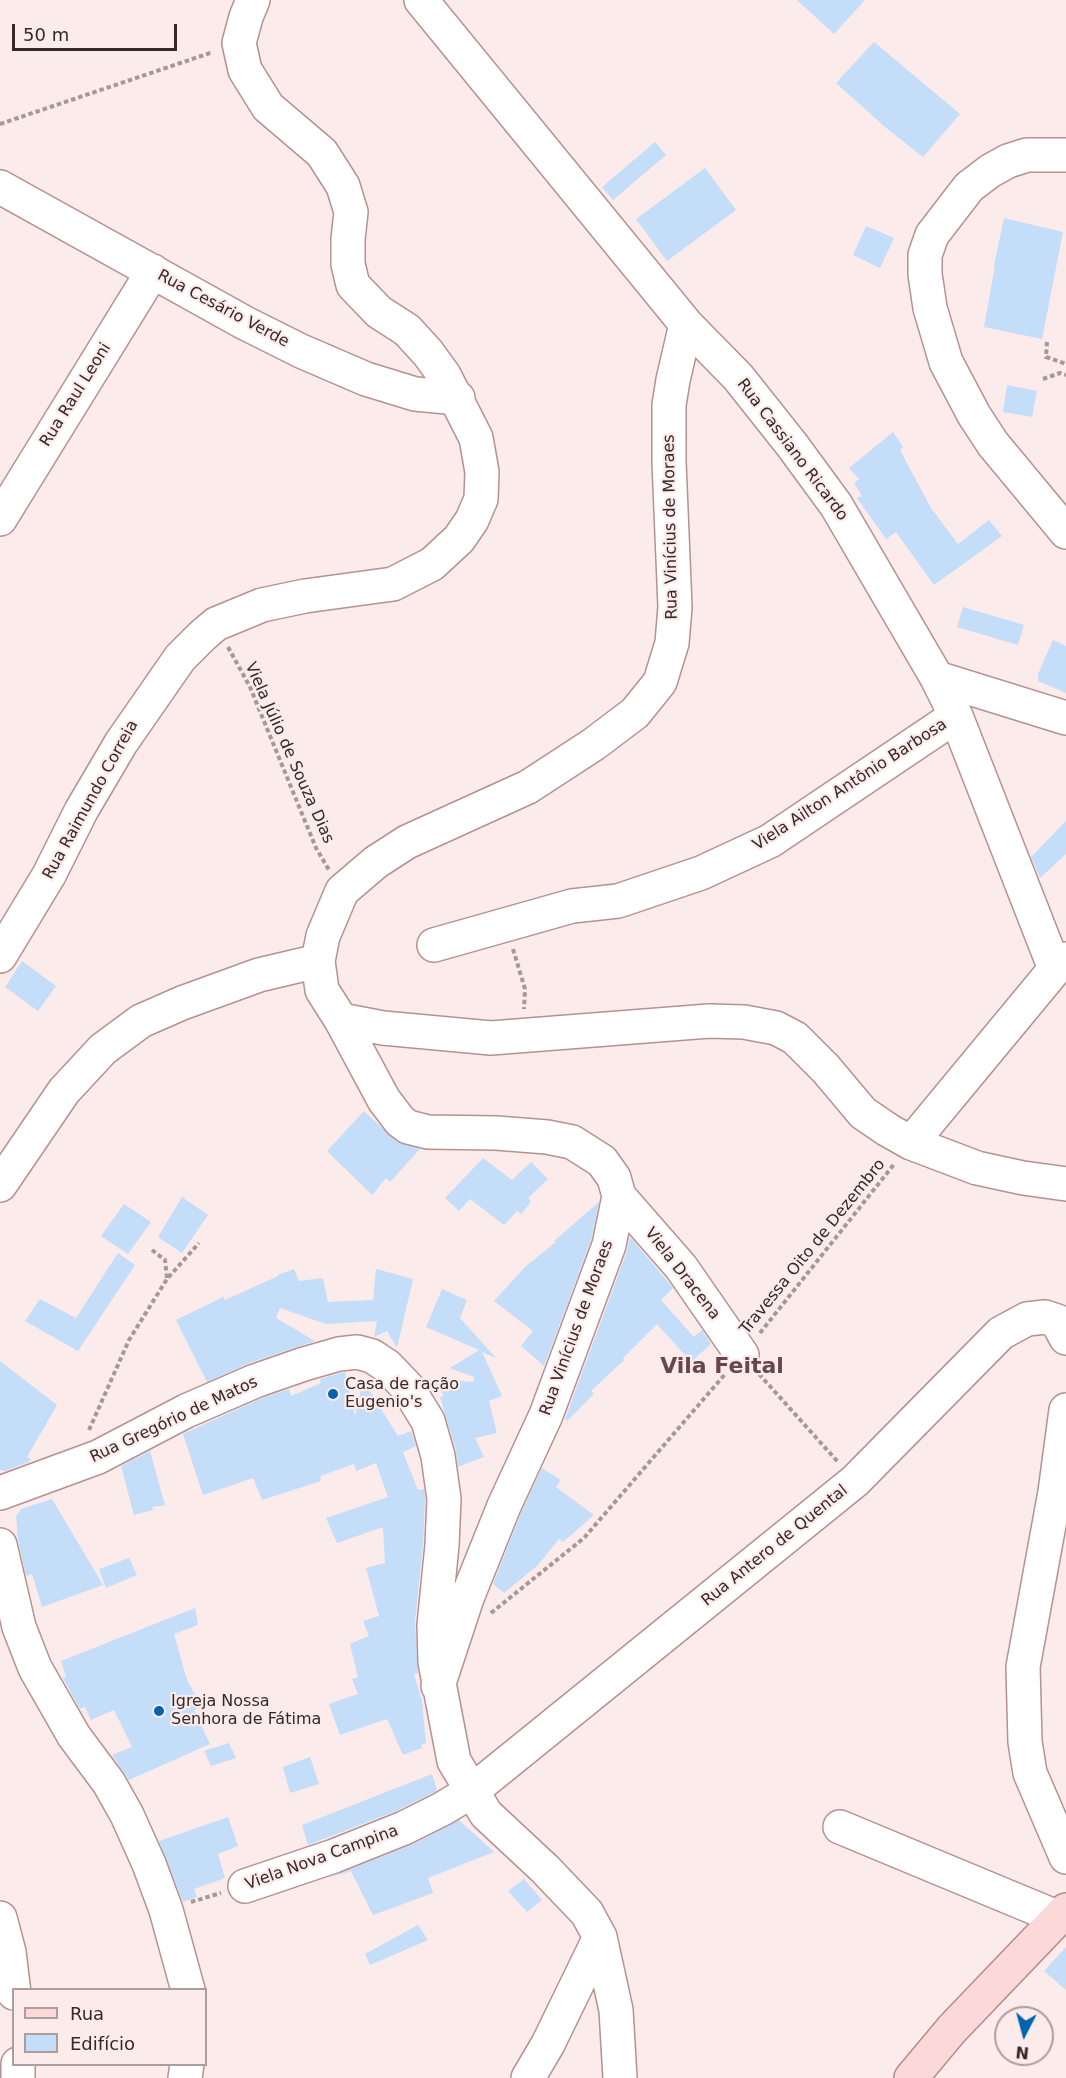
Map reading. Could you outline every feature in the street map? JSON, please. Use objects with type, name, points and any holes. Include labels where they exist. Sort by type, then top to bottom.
[{"type":"main road","points":[[912,2078],[952,2029],[1063,1914]]},
{"type":"street","name":"Rua Raimundo Correia","points":[[0,956],[49,875],[81,811],[126,734],[180,658],[216,624],[261,605],[305,596],[393,584],[432,564],[459,539],[482,499],[482,471],[476,438],[458,398],[428,353],[407,330],[379,312],[353,285],[348,264],[351,212],[343,186],[322,153],[268,107],[245,70],[239,43],[253,0]]},
{"type":"street","name":"Rua Cassiano Ricardo","points":[[421,0],[686,324],[738,376],[836,505],[937,678],[956,716],[1060,964]]},
{"type":"street","points":[[1066,154],[1027,155],[1008,161],[969,187],[932,235],[925,255],[925,274],[930,308],[945,362],[993,444],[1066,532]]},
{"type":"street","name":"Rua Cesário Verde","points":[[0,187],[274,338],[366,379],[416,394],[458,398]]},
{"type":"street","name":"Rua Raul Leoni","points":[[0,519],[153,271]]},
{"type":"street","name":"Rua Vinícius de Moraes","points":[[438,1686],[467,1598],[504,1506],[546,1415],[609,1245],[619,1196],[614,1178],[602,1161],[572,1142],[547,1137],[496,1133],[428,1132],[408,1127],[400,1121],[384,1100],[341,1020],[322,990],[318,961],[323,936],[342,891],[376,862],[407,842],[528,787],[594,744],[635,713],[660,682],[672,643],[675,607],[669,405],[686,324]]},
{"type":"street","points":[[937,678],[1066,718]]},
{"type":"street","name":"Viela Ailton Antônio Barbosa","points":[[434,945],[572,906],[618,901],[711,868],[770,841],[956,716]]},
{"type":"street","points":[[0,1185],[64,1091],[103,1049],[141,1021],[182,1003],[259,975],[318,961]]},
{"type":"street","points":[[911,1143],[1060,964]]},
{"type":"street","points":[[341,1020],[383,1028],[491,1038],[709,1021],[744,1022],[776,1028],[795,1038],[826,1069],[863,1113],[911,1143],[977,1168],[1066,1184]]},
{"type":"street","name":"Viela Dracena","points":[[619,1196],[681,1267],[742,1355]]},
{"type":"street","name":"Rua Antero de Quental","points":[[472,1791],[855,1481],[1001,1333],[1027,1319],[1045,1317],[1057,1321],[1066,1338]]},
{"type":"street","name":"Rua Gregório de Matos","points":[[0,1493],[98,1457],[186,1411],[255,1381],[339,1354],[357,1352],[372,1356],[387,1366],[407,1387],[428,1421],[438,1456],[444,1498],[434,1625],[435,1662],[454,1761],[486,1814],[545,1869],[586,1913],[600,1937],[616,2010],[620,2078]]},
{"type":"street","points":[[1066,1410],[1057,1526],[1023,1667],[1023,1715],[1030,1773],[1066,1857]]},
{"type":"street","points":[[0,1545],[19,1627],[35,1668],[74,1736],[109,1783],[127,1815],[166,1910],[188,1988]]},
{"type":"street","name":"Viela Nova Campina","points":[[245,1886],[334,1856],[404,1828],[472,1791]]},
{"type":"street","points":[[840,1827],[1063,1914]]},
{"type":"street","points":[[0,1918],[9,1952],[13,1988]]},
{"type":"street","points":[[528,2078],[548,2044],[600,1937]]},
{"type":"path","points":[[0,124],[239,43]]},
{"type":"path","points":[[1047,342],[1046,357],[1066,364]]},
{"type":"path","points":[[1043,379],[1060,373],[1066,375]]},
{"type":"path","name":"Viela Júlio de Souza Dias","points":[[216,624],[250,687],[316,848],[342,891]]},
{"type":"path","points":[[506,925],[525,989],[524,1037]]},
{"type":"path","name":"Travessa Oito de Dezembro","points":[[488,1616],[584,1538],[742,1355],[911,1143]]},
{"type":"path","points":[[73,1466],[129,1340],[167,1279],[199,1243]]},
{"type":"path","points":[[152,1250],[165,1260],[167,1279]]},
{"type":"path","points":[[742,1355],[855,1481]]},
{"type":"path","name":"Viela Nova Campina","points":[[166,1910],[245,1886]]},
{"type":"building","points":[[797,0],[865,0],[834,34]]},
{"type":"building","points":[[874,42],[960,114],[923,157],[836,83]]},
{"type":"building","points":[[655,142],[666,155],[613,200],[602,187]]},
{"type":"building","points":[[705,168],[736,210],[667,261],[636,219]]},
{"type":"building","points":[[1004,218],[1063,232],[1042,339],[984,327]]},
{"type":"building","points":[[866,226],[894,238],[880,268],[853,255]]},
{"type":"building","points":[[1007,385],[1037,391],[1032,417],[1003,412]]},
{"type":"building","points":[[893,432],[903,447],[900,450],[931,508],[958,544],[989,520],[1002,536],[934,585],[896,532],[886,539],[857,498],[862,496],[854,483],[859,479],[849,468]]},
{"type":"building","points":[[963,607],[1024,625],[1018,645],[957,627]]},
{"type":"building","points":[[1053,640],[1066,646],[1066,693],[1038,681],[1038,674]]},
{"type":"building","points":[[1066,821],[1066,854],[1040,878],[1031,857]]},
{"type":"building","points":[[22,961],[56,986],[38,1011],[5,987]]},
{"type":"building","points":[[364,1111],[397,1142],[420,1149],[390,1182],[386,1178],[372,1195],[327,1151]]},
{"type":"building","points":[[483,1158],[512,1180],[531,1162],[548,1179],[528,1198],[531,1202],[521,1214],[517,1211],[504,1225],[470,1199],[459,1211],[445,1198]]},
{"type":"building","points":[[182,1197],[208,1215],[182,1253],[158,1237]]},
{"type":"building","points":[[599,1202],[591,1240],[544,1366],[521,1346],[533,1331],[494,1301],[525,1267]]},
{"type":"building","points":[[124,1204],[151,1222],[128,1254],[101,1236]]},
{"type":"building","points":[[630,1237],[673,1288],[661,1300],[694,1337],[702,1330],[711,1344],[691,1362],[657,1324],[591,1391],[594,1394],[567,1421],[565,1419],[627,1251]]},
{"type":"building","points":[[118,1253],[135,1265],[78,1351],[25,1321],[40,1299],[76,1318]]},
{"type":"building","points":[[294,1269],[299,1281],[323,1278],[328,1302],[373,1300],[376,1269],[413,1279],[397,1348],[387,1331],[374,1337],[377,1321],[326,1324],[280,1308],[276,1318],[315,1341],[249,1363],[207,1382],[176,1320],[223,1297],[225,1300]]},
{"type":"building","points":[[442,1289],[467,1300],[460,1318],[496,1358],[482,1352],[502,1396],[489,1401],[497,1433],[475,1438],[484,1457],[458,1467],[456,1451],[440,1397],[444,1396],[433,1378],[473,1382],[474,1377],[450,1368],[479,1350],[426,1327]]},
{"type":"building","points":[[0,1361],[57,1405],[27,1457],[31,1459],[29,1462],[5,1471],[0,1470]]},
{"type":"building","points":[[345,1372],[355,1416],[363,1380],[398,1436],[411,1431],[416,1446],[403,1452],[418,1490],[424,1489],[423,1544],[415,1622],[418,1673],[414,1674],[422,1701],[426,1743],[421,1745],[422,1748],[403,1755],[387,1719],[340,1735],[329,1704],[358,1694],[352,1679],[358,1677],[350,1644],[369,1636],[363,1621],[379,1616],[366,1568],[385,1563],[383,1527],[337,1543],[326,1518],[388,1497],[376,1463],[356,1471],[354,1464],[320,1476],[321,1481],[262,1500],[253,1478],[203,1495],[183,1434],[262,1398],[289,1389],[291,1396],[321,1383],[320,1379]]},
{"type":"building","points":[[150,1451],[165,1505],[152,1507],[153,1510],[134,1515],[121,1466]]},
{"type":"building","points":[[542,1468],[561,1480],[556,1487],[594,1515],[563,1542],[559,1539],[538,1565],[504,1593],[493,1584],[521,1513]]},
{"type":"building","points":[[52,1499],[103,1585],[42,1607],[32,1574],[26,1576],[18,1540],[16,1516],[21,1509]]},
{"type":"building","points":[[129,1558],[137,1575],[106,1588],[99,1569]]},
{"type":"building","points":[[195,1608],[198,1625],[174,1634],[187,1680],[202,1707],[194,1710],[210,1744],[129,1780],[112,1755],[132,1747],[114,1710],[91,1720],[85,1707],[80,1709],[63,1678],[66,1677],[61,1661]]},
{"type":"building","points":[[229,1743],[236,1758],[211,1766],[204,1751]]},
{"type":"building","points":[[310,1757],[319,1784],[290,1793],[283,1767]]},
{"type":"building","points":[[432,1774],[437,1790],[433,1793],[396,1811],[308,1845],[302,1825]]},
{"type":"building","points":[[228,1817],[238,1846],[218,1854],[225,1878],[194,1889],[197,1897],[183,1902],[159,1841]]},
{"type":"building","points":[[459,1820],[494,1852],[428,1878],[433,1893],[373,1915],[351,1871],[328,1878],[411,1845]]},
{"type":"building","points":[[524,1879],[542,1900],[527,1912],[508,1891]]},
{"type":"building","points":[[418,1925],[428,1940],[370,1965],[365,1954]]},
{"type":"building","points":[[1066,1947],[1066,1990],[1044,1971]]},
{"type":"place","name":"Casa de ração Eugenio's","points":[[333,1394]]},
{"type":"place","name":"Igreja Nossa Senhora de Fátima","points":[[159,1711]]},
{"type":"district","name":"Vila Feital","points":[[722,1367]]}]
